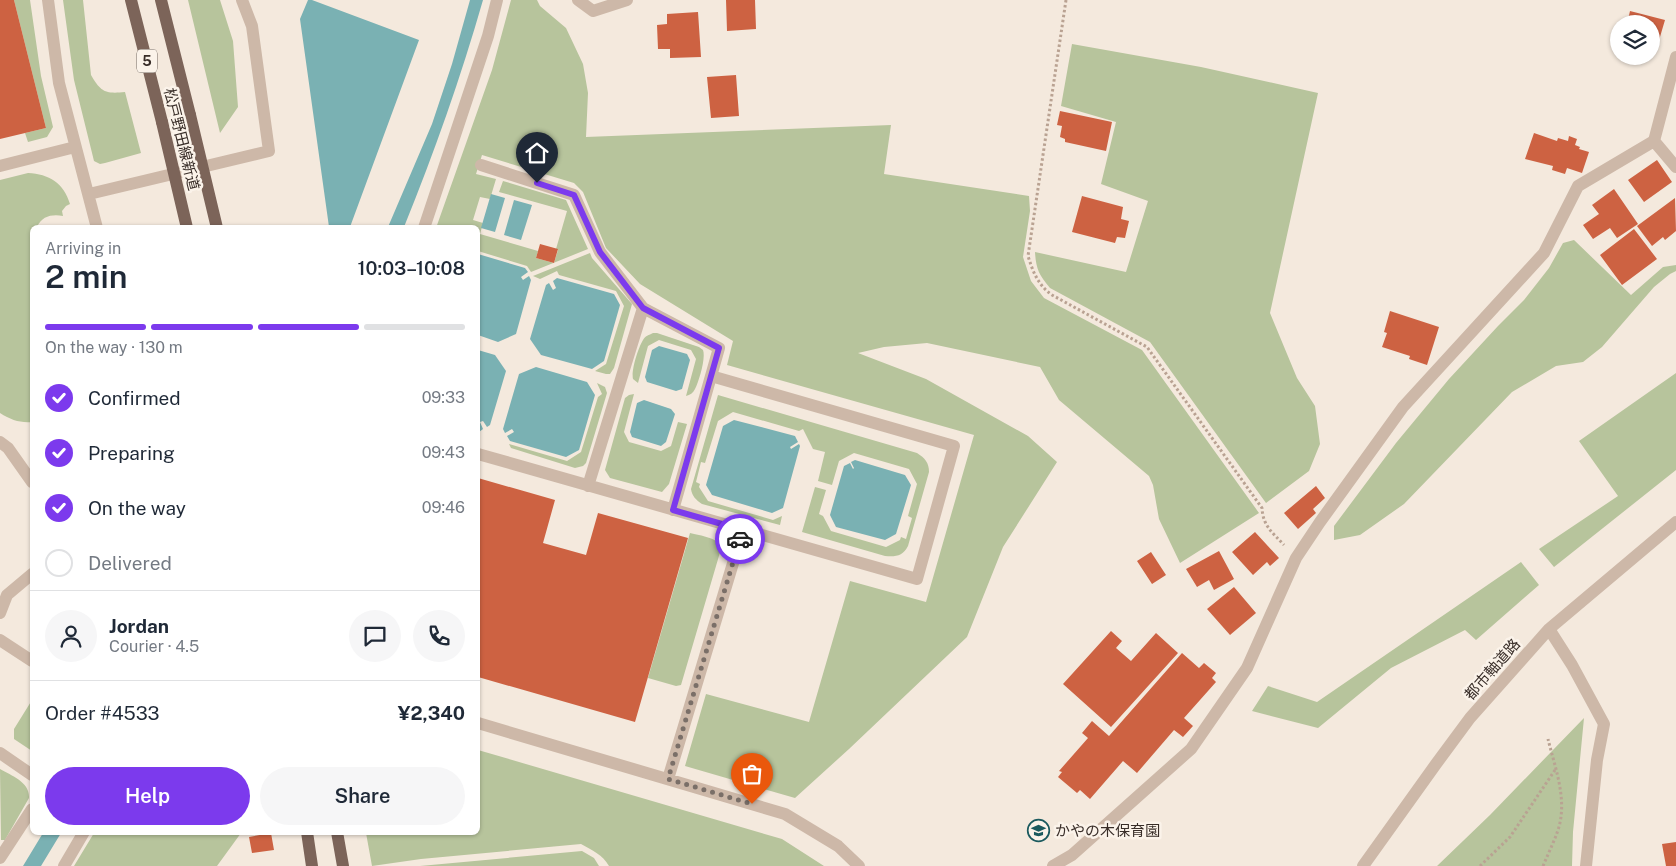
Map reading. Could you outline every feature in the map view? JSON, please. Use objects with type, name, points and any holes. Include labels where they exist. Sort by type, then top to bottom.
[{"type":"main road","name":"松戸野田線新道","points":[[131,0],[186,225]]},
{"type":"main road","name":"松戸野田線新道","points":[[162,0],[216,225]]},
{"type":"main road","points":[[307,835],[312,866]]},
{"type":"main road","points":[[337,835],[342,866]]},
{"type":"street","points":[[48,0],[60,83],[75,147],[90,194],[96,225]]},
{"type":"street","points":[[90,194],[269,151],[252,26],[242,0]]},
{"type":"street","points":[[425,225],[488,36],[497,0]]},
{"type":"street","points":[[578,0],[592,11],[626,0]]},
{"type":"street","points":[[1053,866],[1072,855],[1191,749],[1247,668],[1296,558],[1403,407],[1544,253],[1578,186],[1654,141],[1676,57]]},
{"type":"street","points":[[1654,141],[1676,167]]},
{"type":"street","points":[[0,166],[75,147]]},
{"type":"street","points":[[481,166],[574,195],[600,252],[643,308],[719,348],[673,510]]},
{"type":"street","points":[[588,486],[643,308]]},
{"type":"street","points":[[480,455],[917,579],[954,446],[711,376]]},
{"type":"street","points":[[0,442],[8,448],[30,479]]},
{"type":"street","name":"都市軸道路","points":[[1363,866],[1470,718],[1549,629],[1676,522]]},
{"type":"street","points":[[668,779],[743,530]]},
{"type":"street","points":[[0,613],[3,596],[30,576]]},
{"type":"street","points":[[1549,629],[1572,665],[1604,724],[1597,760],[1586,866]]},
{"type":"street","points":[[0,640],[30,660]]},
{"type":"street","points":[[480,724],[785,814],[838,846],[859,866]]},
{"type":"street","points":[[0,753],[30,774]]},
{"type":"street","points":[[1,856],[30,812]]},
{"type":"street","points":[[64,866],[82,835]]},
{"type":"path","points":[[1066,0],[1028,256],[1034,275],[1043,289],[1052,295],[1147,347],[1262,508],[1262,518],[1265,524],[1296,558]]},
{"type":"path","points":[[1543,866],[1559,829],[1562,812],[1561,792],[1548,739]]},
{"type":"path","points":[[1480,866],[1510,837],[1556,769]]},
{"type":"green space","points":[[14,0],[30,0],[41,76],[53,127],[47,137],[28,142],[25,133],[46,128]]},
{"type":"green space","points":[[63,0],[83,0],[91,75],[104,91],[113,93],[125,92],[141,153],[100,164],[94,161],[74,80]]},
{"type":"green space","points":[[188,0],[220,0],[233,41],[238,107],[220,133]]},
{"type":"green space","points":[[511,0],[537,0],[540,6],[566,28],[583,64],[588,93],[586,137],[891,125],[884,174],[1029,196],[1030,211],[1023,257],[1031,281],[1044,298],[1142,350],[1259,513],[1180,563],[1159,519],[1153,485],[1149,476],[1059,400],[1040,367],[927,343],[884,347],[858,353],[926,379],[1028,436],[1057,462],[1003,547],[967,637],[795,798],[685,766],[706,694],[809,722],[850,581],[926,602],[974,435],[727,365],[733,341],[640,284],[606,248],[583,192],[574,183],[482,155],[476,174],[496,179],[490,199],[480,197],[473,220],[483,223],[480,234],[480,225],[437,225],[492,70]]},
{"type":"green space","points":[[1072,44],[1201,67],[1318,93],[1270,313],[1297,378],[1315,406],[1320,444],[1309,471],[1266,503],[1150,342],[1050,288],[1039,272],[1035,252],[1126,272],[1148,201],[1101,184],[1116,122],[1061,106]]},
{"type":"green space","points":[[28,173],[43,175],[60,185],[70,204],[62,211],[63,216],[55,215],[42,220],[38,225],[30,225],[30,422],[16,421],[0,413],[0,180]]},
{"type":"green space","points":[[503,181],[566,200],[588,249],[554,263],[567,211],[499,192]]},
{"type":"green space","points":[[480,234],[538,251],[536,258],[554,263],[531,272],[527,266],[480,252]]},
{"type":"green space","points":[[1574,240],[1631,295],[1663,267],[1676,265],[1676,271],[1654,287],[1602,347],[1583,362],[1556,366],[1512,392],[1404,504],[1360,535],[1334,540],[1334,526],[1396,443],[1449,379],[1524,300],[1549,268],[1563,243]]},
{"type":"green space","points":[[590,253],[592,258],[632,304],[614,368],[610,374],[595,371],[606,364],[624,306],[616,291],[559,275],[557,271],[540,279],[533,276]]},
{"type":"green space","points":[[653,333],[699,347],[703,350],[704,358],[700,375],[695,389],[690,394],[686,396],[696,359],[691,350],[659,340],[648,346],[638,383],[633,379],[634,365],[641,344],[645,338]]},
{"type":"green space","points":[[1676,373],[1676,470],[1554,567],[1539,549],[1618,496],[1579,441]]},
{"type":"green space","points":[[597,383],[605,387],[607,393],[586,463],[583,466],[575,468],[511,448],[509,444],[567,461],[581,452],[598,397],[602,394]]},
{"type":"green space","points":[[634,394],[624,432],[629,442],[661,451],[671,446],[678,422],[687,424],[669,484],[662,492],[610,478],[605,470],[625,398]]},
{"type":"green space","points":[[718,395],[917,453],[922,457],[927,463],[929,472],[908,546],[904,552],[899,555],[885,556],[802,532],[815,487],[826,490],[819,514],[823,516],[831,531],[886,547],[900,540],[901,537],[906,539],[912,518],[908,516],[917,484],[909,469],[854,453],[839,461],[832,485],[818,481],[825,452],[813,449],[803,429],[799,431],[733,412],[718,421],[705,463],[701,462],[696,482],[700,484],[699,487],[708,501],[773,520],[782,516],[780,525],[702,504],[698,501],[693,496],[691,489]]},
{"type":"green space","points":[[690,533],[713,539],[720,545],[721,549],[681,685],[676,686],[648,678]]},
{"type":"green space","points":[[1521,562],[1539,585],[1476,640],[1465,630],[1391,668],[1318,728],[1252,711],[1268,686],[1317,702]]},
{"type":"green space","points":[[30,703],[30,750],[14,739],[14,729]]},
{"type":"green space","points":[[1584,718],[1573,832],[1572,866],[1437,866],[1490,815]]},
{"type":"green space","points":[[480,751],[782,839],[824,866],[609,866],[600,856],[581,844],[421,859],[372,866],[366,835],[480,835]]},
{"type":"green space","points":[[0,769],[15,777],[29,792],[29,798],[5,840],[1,840]]},
{"type":"green space","points":[[93,835],[240,835],[217,866],[74,866]]},
{"type":"green space","points":[[582,851],[594,858],[599,866],[420,866]]},
{"type":"water","points":[[308,0],[312,0],[419,40],[351,225],[329,225],[300,19]]},
{"type":"water","points":[[470,0],[483,0],[466,58],[405,225],[389,225],[432,124],[452,64]]},
{"type":"water","points":[[491,194],[505,198],[495,232],[481,228]]},
{"type":"water","points":[[514,200],[532,205],[521,240],[504,235]]},
{"type":"water","points":[[480,255],[525,268],[528,272],[521,277],[523,280],[529,276],[531,280],[516,334],[498,342],[480,336]]},
{"type":"water","points":[[557,278],[614,294],[620,305],[604,361],[592,369],[541,355],[530,339],[546,285],[549,283],[553,290],[556,288],[553,281]]},
{"type":"water","points":[[659,346],[687,354],[690,360],[682,389],[676,391],[647,382],[645,377],[652,350]]},
{"type":"water","points":[[480,351],[495,355],[506,371],[490,425],[487,427],[483,421],[480,422]]},
{"type":"water","points":[[536,367],[587,382],[595,395],[579,450],[566,457],[510,441],[507,436],[514,432],[512,429],[505,433],[503,429],[519,374]]},
{"type":"water","points":[[644,400],[671,409],[675,414],[666,442],[661,446],[632,437],[630,432],[637,403]]},
{"type":"water","points":[[734,420],[795,436],[798,442],[790,447],[791,449],[799,444],[800,446],[783,508],[772,513],[712,495],[706,485],[723,426]]},
{"type":"water","points":[[855,460],[905,475],[911,485],[896,534],[885,540],[836,527],[830,515],[844,466],[850,463],[853,469],[851,462]]},
{"type":"water","points":[[42,835],[60,835],[41,866],[23,866]]},
{"type":"building","points":[[0,0],[14,0],[46,128],[0,139]]},
{"type":"building","points":[[726,0],[755,0],[756,29],[727,31]]},
{"type":"building","points":[[1630,11],[1646,15],[1629,15]]},
{"type":"building","points":[[698,12],[701,57],[670,58],[670,49],[658,49],[657,25],[667,24],[667,14]]},
{"type":"building","points":[[1660,19],[1665,20],[1660,37]]},
{"type":"building","points":[[736,75],[739,116],[711,118],[707,77]]},
{"type":"building","points":[[1060,111],[1112,122],[1106,151],[1065,142],[1065,139],[1060,137],[1062,126],[1057,125]]},
{"type":"building","points":[[1534,133],[1557,141],[1558,138],[1568,141],[1569,136],[1577,139],[1575,145],[1580,147],[1579,149],[1589,152],[1582,173],[1567,168],[1565,174],[1552,170],[1553,166],[1525,159]]},
{"type":"building","points":[[1657,160],[1672,182],[1644,202],[1628,180]]},
{"type":"building","points":[[1614,189],[1638,224],[1617,238],[1610,228],[1593,239],[1583,225],[1599,214],[1592,205]]},
{"type":"building","points":[[1082,196],[1123,207],[1121,219],[1129,221],[1125,238],[1117,237],[1115,243],[1072,232]]},
{"type":"building","points":[[1675,198],[1676,231],[1665,240],[1663,237],[1652,246],[1637,226]]},
{"type":"building","points":[[1634,229],[1657,259],[1622,285],[1600,255]]},
{"type":"building","points":[[540,244],[558,249],[554,263],[536,258]]},
{"type":"building","points":[[1390,311],[1439,327],[1427,365],[1409,359],[1410,356],[1382,347],[1387,333],[1384,332]]},
{"type":"building","points":[[480,479],[555,500],[543,543],[586,555],[598,513],[688,538],[635,722],[480,678]]},
{"type":"building","points":[[1316,486],[1325,498],[1313,509],[1316,513],[1298,529],[1284,513]]},
{"type":"building","points":[[1255,532],[1279,558],[1270,566],[1267,562],[1253,575],[1232,552]]},
{"type":"building","points":[[1219,551],[1234,579],[1214,590],[1209,580],[1197,587],[1186,569]]},
{"type":"building","points":[[1151,552],[1166,575],[1152,584],[1137,561]]},
{"type":"building","points":[[1234,587],[1256,613],[1230,635],[1207,609]]},
{"type":"building","points":[[1111,631],[1122,641],[1116,648],[1131,661],[1156,633],[1178,653],[1111,727],[1063,684]]},
{"type":"building","points":[[1182,653],[1199,668],[1204,663],[1216,673],[1212,678],[1216,682],[1184,718],[1193,726],[1183,737],[1174,730],[1137,773],[1123,761],[1090,799],[1080,790],[1077,793],[1058,777],[1062,772],[1059,771],[1088,738],[1082,733],[1092,721],[1109,736]]},
{"type":"building","points":[[271,835],[274,850],[252,853],[249,837]]},
{"type":"building","points":[[1676,842],[1676,866],[1666,866],[1662,844]]},
{"type":"way so far","points":[[740,539],[668,779],[752,804]]},
{"type":"place","name":"かやの木保育園","points":[[1039,830]]},
{"type":"route","points":[[537,183],[574,195],[600,252],[643,308],[719,348],[673,510],[743,530],[740,539]]}]
